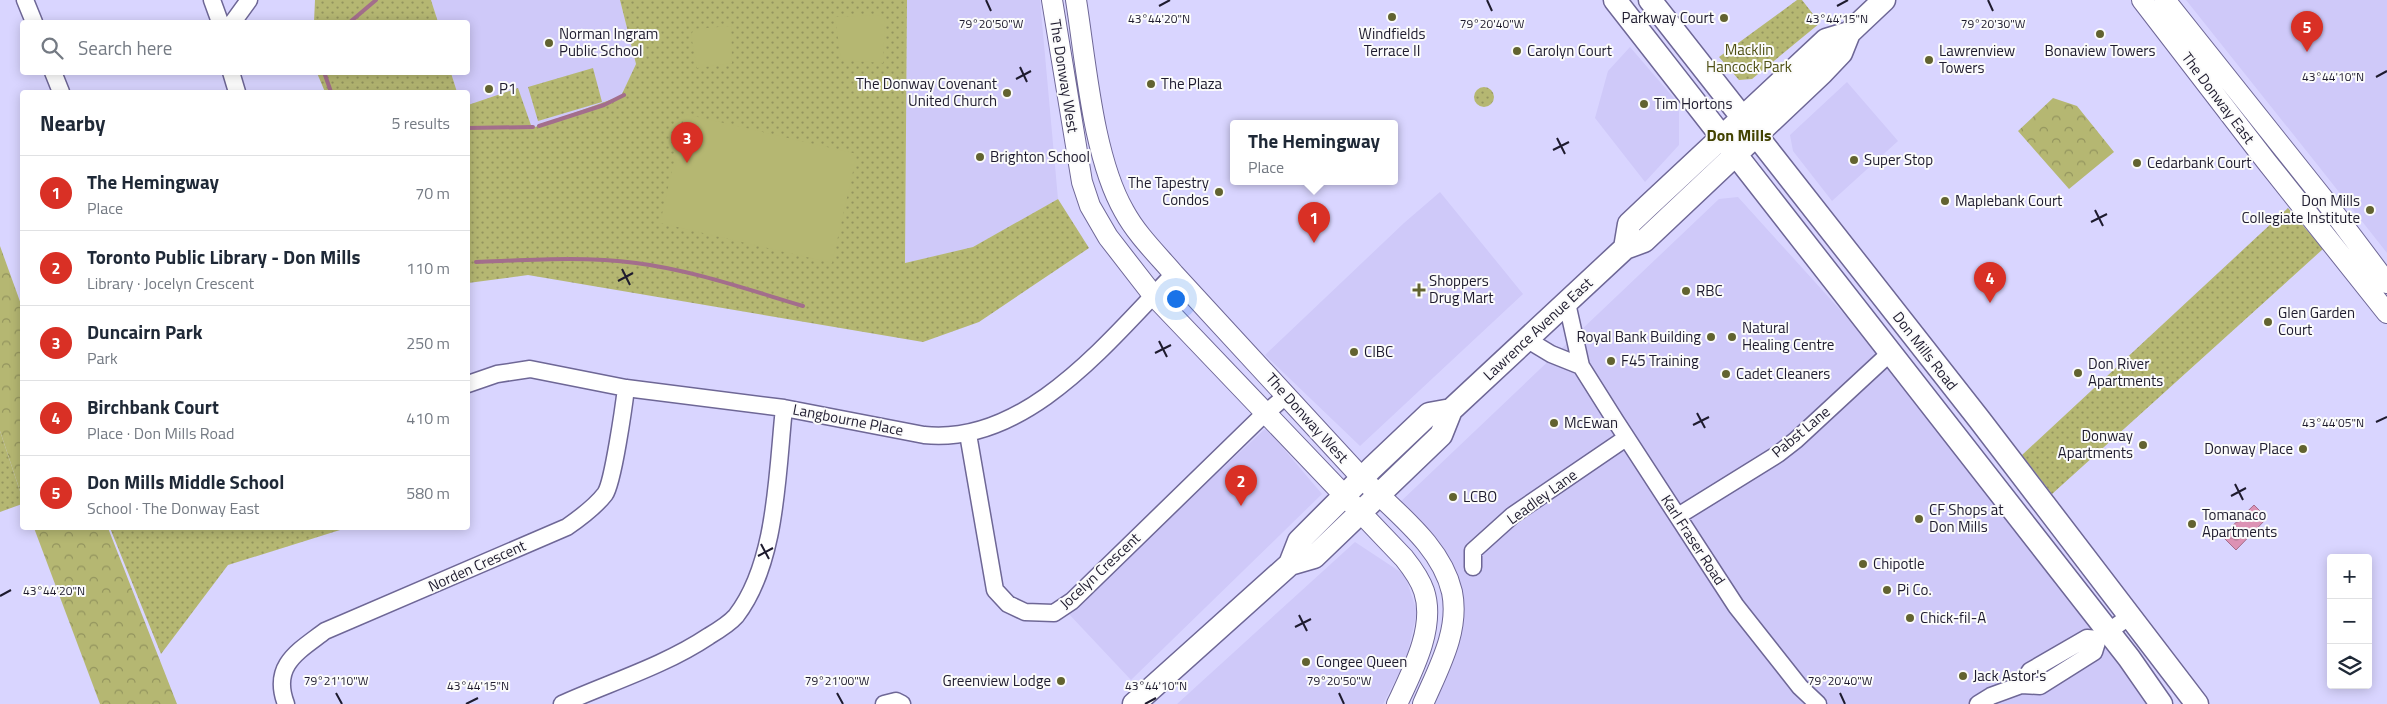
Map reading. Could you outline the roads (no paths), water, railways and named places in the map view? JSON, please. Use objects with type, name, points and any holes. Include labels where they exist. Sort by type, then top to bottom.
[{"type":"main road","name":"Don Mills Road","points":[[1615,0],[1890,353],[2103,635],[2161,704]]},
{"type":"main road","name":"Don Mills Road","points":[[1650,0],[2197,704]]},
{"type":"main road","name":"Lawrence Avenue East","points":[[1134,704],[1290,564],[1314,557],[1441,435],[1451,410],[1625,248],[1644,241],[1756,135],[1841,53],[1849,33],[1884,0]]},
{"type":"main road","name":"Lawrence Avenue East","points":[[1625,248],[1629,224],[1826,40],[1849,33]]},
{"type":"main road","name":"Lawrence Avenue East","points":[[1290,564],[1299,541],[1343,496],[1429,414],[1451,410]]},
{"type":"street","points":[[25,0],[33,20]]},
{"type":"street","points":[[212,0],[219,20]]},
{"type":"street","points":[[234,20],[249,0]]},
{"type":"street","name":"The Donway West","points":[[1052,0],[1076,152],[1082,182],[1094,215],[1120,254],[1153,295],[1404,558],[1420,582],[1426,596],[1424,634],[1405,702]]},
{"type":"street","name":"The Donway West","points":[[1076,0],[1101,147],[1114,191],[1125,213],[1146,242],[1174,274],[1362,478],[1429,547],[1437,559],[1452,593],[1453,620],[1450,637],[1424,704]]},
{"type":"street","name":"The Donway East","points":[[2142,0],[2188,44],[2283,148],[2360,264],[2387,313]]},
{"type":"street","name":"The Donway East","points":[[2165,0],[2188,44],[2266,161],[2360,264],[2387,283]]},
{"type":"street","points":[[54,75],[60,90]]},
{"type":"street","points":[[232,75],[236,90]]},
{"type":"street","name":"The Donway West","points":[[1076,152],[1101,147]]},
{"type":"street","points":[[2266,161],[2283,148]]},
{"type":"street","name":"Langbourne Place","points":[[470,383],[497,374],[530,369],[626,388],[784,408],[924,435],[968,434],[1002,423],[1034,405],[1105,346],[1174,274]]},
{"type":"street","name":"Karl Fraser Road","points":[[1567,303],[1581,366],[1626,438],[1736,606],[1800,687],[1818,704]]},
{"type":"street","points":[[1528,340],[1551,354],[1581,366]]},
{"type":"street","name":"Pabst Lane","points":[[1678,516],[1778,454],[1796,440],[1890,353]]},
{"type":"street","name":"Norden Crescent","points":[[286,704],[283,696],[284,671],[299,648],[325,631],[567,527],[588,510],[606,493],[614,460],[626,388]]},
{"type":"street","name":"Jocelyn Crescent","points":[[968,434],[995,590],[1008,604],[1025,612],[1054,613],[1072,601],[1266,412],[1287,395]]},
{"type":"street","points":[[573,702],[681,653],[716,632],[736,616],[760,573],[768,545],[784,408]]},
{"type":"street","name":"Leadley Lane","points":[[1473,567],[1474,551],[1513,515],[1626,438]]},
{"type":"street","points":[[1978,704],[1991,696],[2021,685],[2040,686],[2094,652],[2103,635],[2130,616]]},
{"type":"street","points":[[884,704],[896,701],[902,704]]},
{"type":"water","points":[[2254,505],[2267,518],[2236,550],[2222,536]]},
{"type":"waterway","points":[[352,20],[376,0]]},
{"type":"waterway","points":[[325,75],[330,90]]},
{"type":"waterway","points":[[539,126],[604,105],[624,95]]},
{"type":"waterway","points":[[470,128],[533,127]]},
{"type":"waterway","points":[[476,262],[576,259],[636,263],[699,275],[803,306]]},
{"type":"place","name":"Windfields Terrace II","points":[[1392,17]]},
{"type":"place","name":"Parkway Court","points":[[1724,18]]},
{"type":"place","name":"Bonaview Towers","points":[[2100,34]]},
{"type":"place","name":"Norman Ingram Public School","points":[[549,43]]},
{"type":"place","name":"Carolyn Court","points":[[1517,51]]},
{"type":"place","name":"Don Mills Middle School","points":[[2307,52]]},
{"type":"place","name":"Lawrenview Towers","points":[[1929,60]]},
{"type":"place","name":"The Plaza","points":[[1151,84]]},
{"type":"place","name":"P1","points":[[489,89]]},
{"type":"place","name":"The Donway Covenant United Church","points":[[1007,93]]},
{"type":"place","name":"Tim Hortons","points":[[1644,104]]},
{"type":"place","name":"Brighton School","points":[[980,157]]},
{"type":"place","name":"Super Stop","points":[[1854,160]]},
{"type":"place","name":"Duncairn Park","points":[[687,163]]},
{"type":"place","name":"Cedarbank Court","points":[[2137,163]]},
{"type":"place","name":"The Tapestry Condos","points":[[1219,192]]},
{"type":"place","name":"Maplebank Court","points":[[1945,201]]},
{"type":"place","name":"Don Mills Collegiate Institute","points":[[2370,210]]},
{"type":"place","name":"The Hemingway","points":[[1314,243]]},
{"type":"place","name":"Shoppers Drug Mart","points":[[1419,290]]},
{"type":"place","name":"RBC","points":[[1686,291]]},
{"type":"place","name":"Birchbank Court","points":[[1990,303]]},
{"type":"place","name":"Glen Garden Court","points":[[2268,322]]},
{"type":"place","name":"Royal Bank Building","points":[[1711,337]]},
{"type":"place","name":"Natural Healing Centre","points":[[1732,337]]},
{"type":"place","name":"CIBC","points":[[1354,352]]},
{"type":"place","name":"F45 Training","points":[[1611,361]]},
{"type":"place","name":"Don River Apartments","points":[[2078,373]]},
{"type":"place","name":"Cadet Cleaners","points":[[1726,374]]},
{"type":"place","name":"McEwan","points":[[1554,423]]},
{"type":"place","name":"Donway Apartments","points":[[2143,445]]},
{"type":"place","name":"Donway Place","points":[[2303,449]]},
{"type":"place","name":"LCBO","points":[[1453,497]]},
{"type":"place","name":"Toronto Public Library - Don Mills","points":[[1241,506]]},
{"type":"place","name":"CF Shops at Don Mills","points":[[1919,519]]},
{"type":"place","name":"Tomanaco Apartments","points":[[2192,524]]},
{"type":"place","name":"Chipotle","points":[[1863,564]]},
{"type":"place","name":"Pi Co.","points":[[1887,590]]},
{"type":"place","name":"Chick-fil-A","points":[[1910,618]]},
{"type":"place","name":"Congee Queen","points":[[1306,662]]},
{"type":"place","name":"Jack Astor's","points":[[1963,676]]},
{"type":"place","name":"Greenview Lodge","points":[[1061,681]]},
{"type":"district","name":"Don Mills","points":[[1739,135]]},
{"type":"park label","name":"Macklin Hancock Park","points":[[1749,58]]}]
